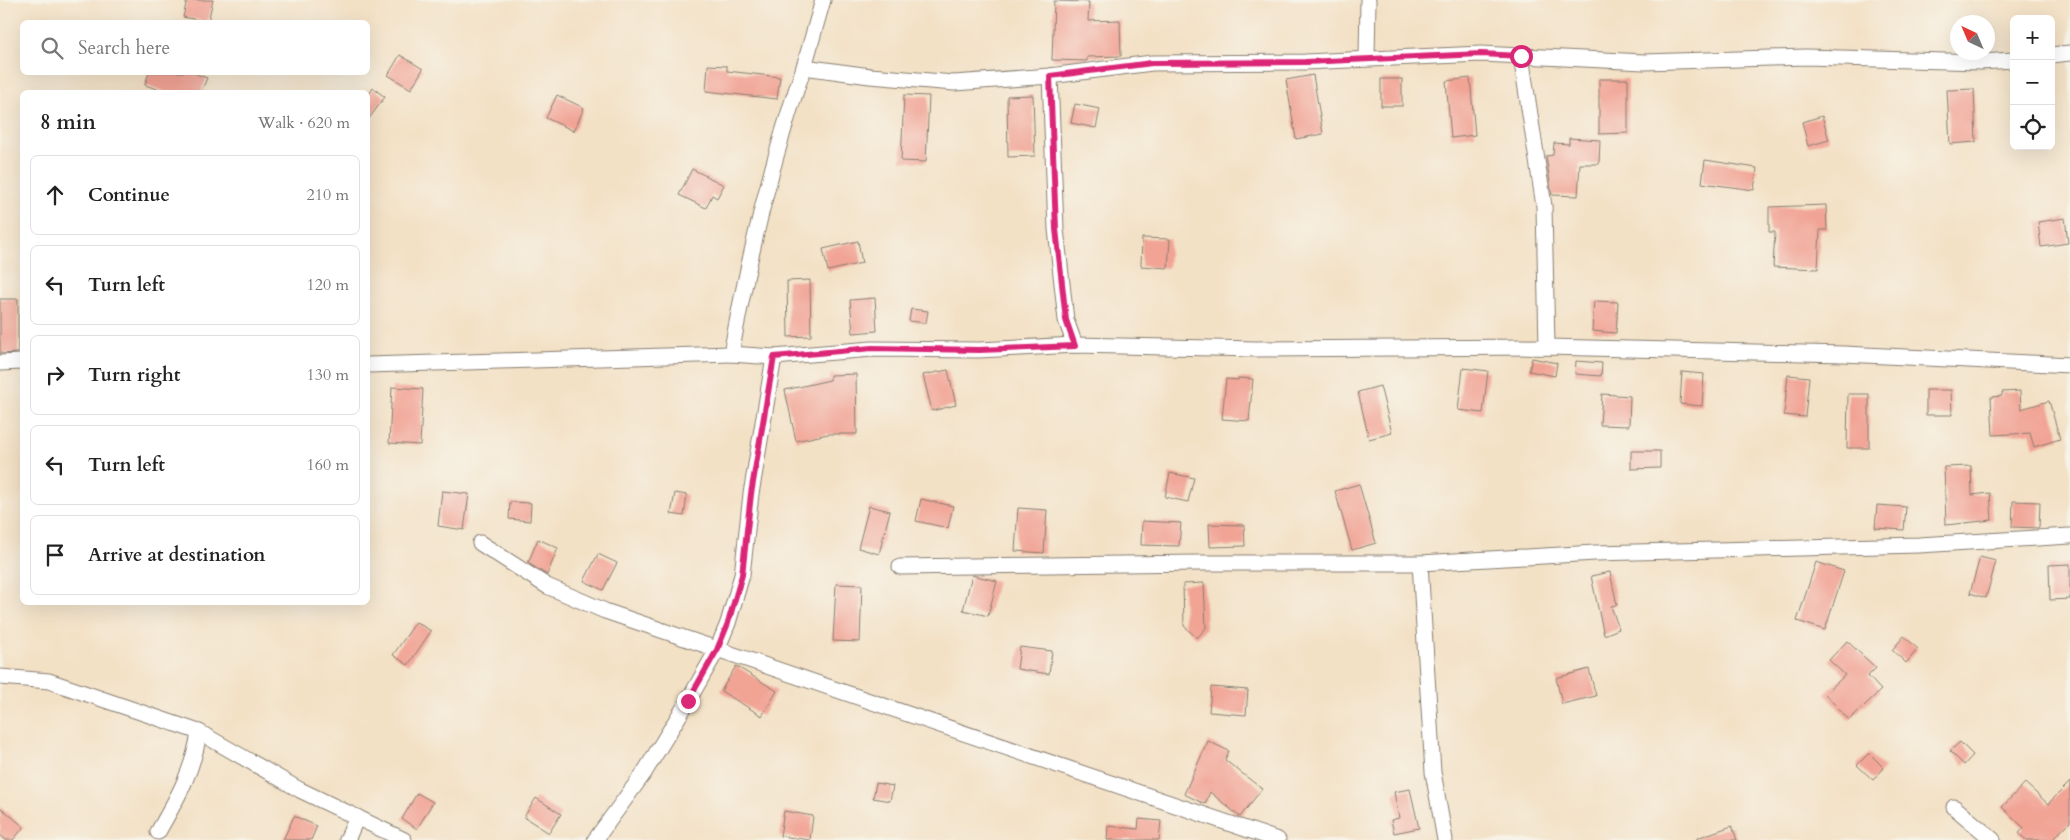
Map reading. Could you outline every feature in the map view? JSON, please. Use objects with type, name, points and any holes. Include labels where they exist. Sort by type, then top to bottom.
[{"type":"street","points":[[731,354],[752,244],[780,133],[804,67],[823,0]]},
{"type":"street","points":[[1367,58],[1368,0]]},
{"type":"street","points":[[2055,55],[2070,53]]},
{"type":"street","points":[[804,67],[870,76],[954,82],[1050,76],[1152,63],[1253,63],[1481,54],[1644,62],[1806,57],[1980,62],[2010,60]]},
{"type":"street","points":[[1521,56],[1544,206],[1547,347]]},
{"type":"street","points":[[1050,76],[1056,229],[1066,320],[1075,346]]},
{"type":"street","points":[[370,366],[731,354],[774,357],[872,348],[979,350],[1075,346],[1256,349],[1399,346],[1547,347],[1844,354],[2070,365]]},
{"type":"street","points":[[595,840],[644,773],[717,650],[728,623],[742,575],[751,494],[774,357]]},
{"type":"street","points":[[0,363],[20,362]]},
{"type":"street","points":[[900,567],[1199,563],[1420,563],[1595,553],[1919,545],[2070,536]]},
{"type":"street","points":[[480,543],[547,586],[605,611],[1278,840]]},
{"type":"street","points":[[1420,563],[1433,772],[1445,840]]},
{"type":"street","points":[[0,677],[48,681],[199,732],[300,790],[404,840]]},
{"type":"street","points":[[158,832],[182,792],[196,754],[199,732]]},
{"type":"street","points":[[1954,807],[1993,840]]},
{"type":"street","points":[[347,840],[357,817]]},
{"type":"building","points":[[187,0],[213,0],[208,20],[183,17]]},
{"type":"building","points":[[1054,1],[1089,2],[1088,21],[1120,20],[1121,56],[1087,57],[1087,61],[1052,60]]},
{"type":"building","points":[[400,55],[423,69],[411,89],[388,75]]},
{"type":"building","points":[[708,65],[727,66],[727,71],[780,77],[777,99],[706,91]]},
{"type":"building","points":[[148,75],[199,75],[207,78],[202,90],[160,90],[145,85]]},
{"type":"building","points":[[1313,75],[1323,134],[1296,139],[1286,80]]},
{"type":"building","points":[[1470,78],[1475,135],[1451,138],[1446,81]]},
{"type":"building","points":[[1381,79],[1402,79],[1402,106],[1381,106]]},
{"type":"building","points":[[1599,79],[1628,79],[1628,133],[1599,134]]},
{"type":"building","points":[[373,88],[385,97],[370,117],[370,93]]},
{"type":"building","points":[[1974,89],[1976,142],[1950,144],[1947,90]]},
{"type":"building","points":[[557,95],[584,108],[574,131],[546,118]]},
{"type":"building","points":[[904,95],[929,96],[926,162],[901,161]]},
{"type":"building","points":[[1033,95],[1035,156],[1008,157],[1007,96]]},
{"type":"building","points":[[1075,104],[1100,109],[1096,128],[1071,123]]},
{"type":"building","points":[[1822,116],[1829,140],[1808,146],[1802,122]]},
{"type":"building","points":[[1569,138],[1600,140],[1599,164],[1580,164],[1578,196],[1552,195],[1546,156],[1553,155],[1554,143],[1569,144]]},
{"type":"building","points":[[1705,160],[1757,168],[1754,190],[1702,183]]},
{"type":"building","points":[[692,169],[724,185],[717,198],[712,195],[706,208],[679,195]]},
{"type":"building","points":[[1826,205],[1827,230],[1820,230],[1818,269],[1773,267],[1775,232],[1769,232],[1769,207]]},
{"type":"building","points":[[2065,218],[2068,243],[2041,247],[2038,222]]},
{"type":"building","points":[[1142,238],[1170,239],[1168,268],[1141,266]]},
{"type":"building","points":[[858,241],[862,263],[828,271],[823,249]]},
{"type":"building","points":[[810,280],[811,336],[788,337],[787,281]]},
{"type":"building","points":[[875,298],[877,331],[853,333],[850,300]]},
{"type":"building","points":[[0,299],[18,299],[18,353],[0,354]]},
{"type":"building","points":[[1594,301],[1618,302],[1616,333],[1592,331]]},
{"type":"building","points":[[911,309],[928,311],[926,323],[909,321]]},
{"type":"building","points":[[1532,358],[1557,363],[1555,376],[1529,371]]},
{"type":"building","points":[[1576,361],[1602,363],[1601,376],[1575,374]]},
{"type":"building","points":[[1463,368],[1488,371],[1483,413],[1458,410]]},
{"type":"building","points":[[948,370],[956,405],[932,411],[923,375]]},
{"type":"building","points":[[1682,372],[1704,374],[1702,406],[1680,404]]},
{"type":"building","points":[[856,374],[857,434],[828,434],[796,441],[785,390],[830,380],[830,375]]},
{"type":"building","points":[[1788,375],[1809,377],[1805,417],[1784,415]]},
{"type":"building","points":[[1238,378],[1253,379],[1249,421],[1222,419],[1226,379],[1238,380]]},
{"type":"building","points":[[1380,386],[1392,433],[1369,439],[1358,392]]},
{"type":"building","points":[[392,387],[423,389],[420,445],[389,443]]},
{"type":"building","points":[[1926,390],[1951,390],[1952,415],[1926,415]]},
{"type":"building","points":[[2020,391],[2021,409],[2049,401],[2060,439],[2034,447],[2030,433],[1993,435],[1991,397],[2002,396],[2002,392]]},
{"type":"building","points":[[1602,394],[1630,396],[1629,426],[1600,425]]},
{"type":"building","points":[[1848,394],[1869,394],[1869,448],[1847,448]]},
{"type":"building","points":[[1631,451],[1660,451],[1660,468],[1631,469]]},
{"type":"building","points":[[1971,466],[1972,495],[1990,493],[1992,520],[1946,525],[1944,467]]},
{"type":"building","points":[[1170,473],[1194,478],[1188,502],[1165,497]]},
{"type":"building","points":[[1359,484],[1376,543],[1352,550],[1335,491]]},
{"type":"building","points":[[442,491],[469,494],[464,530],[438,526]]},
{"type":"building","points":[[675,493],[687,495],[684,516],[671,514]]},
{"type":"building","points":[[921,499],[953,506],[948,528],[916,521]]},
{"type":"building","points":[[2013,501],[2040,502],[2039,528],[2012,527]]},
{"type":"building","points":[[510,502],[531,503],[530,521],[509,519]]},
{"type":"building","points":[[1877,505],[1906,507],[1904,530],[1875,528]]},
{"type":"building","points":[[869,506],[890,511],[879,554],[858,548]]},
{"type":"building","points":[[1018,508],[1047,510],[1044,553],[1015,551]]},
{"type":"building","points":[[1142,521],[1181,523],[1179,546],[1141,545]]},
{"type":"building","points":[[1209,524],[1244,525],[1245,546],[1210,547]]},
{"type":"building","points":[[538,539],[558,548],[547,575],[528,563]]},
{"type":"building","points":[[598,554],[617,563],[603,590],[584,581]]},
{"type":"building","points":[[1980,557],[1996,561],[1986,598],[1970,593]]},
{"type":"building","points":[[1816,562],[1844,571],[1825,630],[1797,621]]},
{"type":"building","points":[[2070,564],[2070,599],[2050,600],[2049,565]]},
{"type":"building","points":[[1610,572],[1617,605],[1611,606],[1619,629],[1604,635],[1591,576]]},
{"type":"building","points":[[972,575],[997,581],[988,616],[963,610]]},
{"type":"building","points":[[1204,583],[1206,628],[1197,638],[1184,626],[1183,584]]},
{"type":"building","points":[[836,584],[862,585],[860,642],[833,641]]},
{"type":"building","points":[[416,622],[431,631],[408,665],[393,655]]},
{"type":"building","points":[[1904,636],[1918,649],[1906,663],[1892,650]]},
{"type":"building","points":[[1847,641],[1876,668],[1868,676],[1881,690],[1849,720],[1825,694],[1845,675],[1829,660]]},
{"type":"building","points":[[1020,647],[1052,651],[1049,674],[1017,669]]},
{"type":"building","points":[[736,666],[777,691],[762,716],[721,691]]},
{"type":"building","points":[[1589,669],[1596,696],[1562,704],[1556,678]]},
{"type":"building","points":[[1211,687],[1248,690],[1246,715],[1209,712]]},
{"type":"building","points":[[1208,741],[1229,751],[1225,760],[1262,789],[1240,817],[1210,792],[1205,804],[1184,794]]},
{"type":"building","points":[[1960,742],[1973,755],[1964,765],[1950,751]]},
{"type":"building","points":[[1869,753],[1884,768],[1873,780],[1857,765]]},
{"type":"building","points":[[2070,782],[2070,822],[2052,840],[2025,840],[2019,833],[2024,828],[2002,807],[2025,783],[2048,804]]},
{"type":"building","points":[[876,783],[893,786],[890,801],[873,798]]},
{"type":"building","points":[[1410,789],[1419,828],[1394,833],[1391,820],[1399,818],[1394,792]]},
{"type":"building","points":[[417,793],[433,802],[417,829],[402,819]]},
{"type":"building","points":[[536,798],[561,814],[549,833],[524,817]]},
{"type":"building","points":[[0,807],[24,827],[13,840],[6,840],[0,835]]},
{"type":"building","points":[[784,811],[813,816],[810,840],[780,836]]},
{"type":"building","points":[[294,816],[317,826],[311,840],[283,840]]},
{"type":"building","points":[[1139,819],[1161,821],[1159,840],[1107,840],[1108,826],[1138,829]]},
{"type":"building","points":[[1732,826],[1737,840],[1697,840],[1697,838]]},
{"type":"route","points":[[688,701],[717,650],[728,623],[742,575],[751,494],[774,357],[872,348],[979,350],[1075,346],[1066,320],[1056,229],[1050,76],[1152,63],[1305,62],[1481,54],[1521,56]]}]
